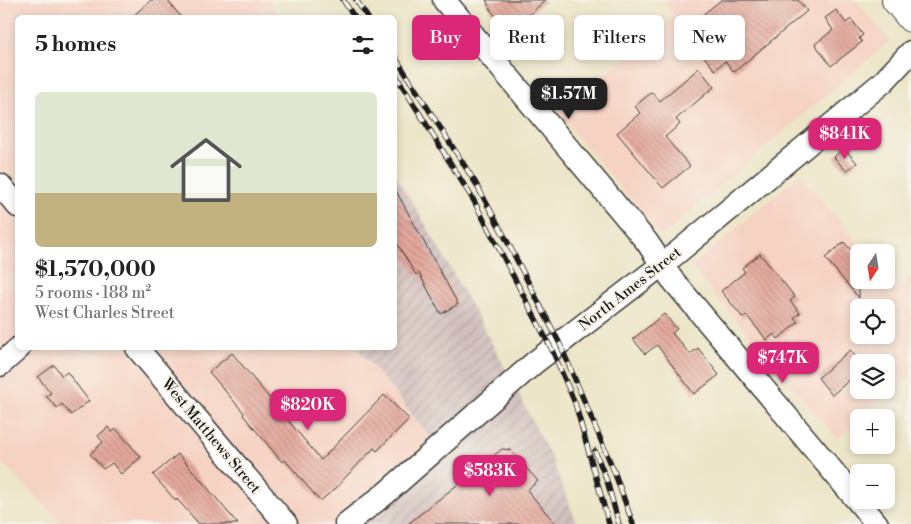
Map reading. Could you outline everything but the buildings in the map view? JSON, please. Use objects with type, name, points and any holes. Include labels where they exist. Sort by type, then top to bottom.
[{"type":"main road","points":[[896,0],[911,18]]},
{"type":"street","points":[[444,0],[647,242],[671,278],[877,524]]},
{"type":"street","name":"North Ames Street","points":[[346,524],[385,494],[534,364],[662,265],[883,82],[911,52]]},
{"type":"street","points":[[0,186],[15,203]]},
{"type":"street","points":[[0,365],[17,350]]},
{"type":"street","name":"West Matthews Street","points":[[139,350],[286,524]]},
{"type":"shaded area","points":[[0,0],[268,0],[279,15],[15,15],[15,350],[360,350],[445,455],[356,524],[63,524],[0,460]]},
{"type":"shaded area","points":[[662,0],[856,0],[890,41],[661,236],[558,113],[622,60],[664,60],[664,25],[674,17],[674,60],[745,60],[745,15],[674,15]]},
{"type":"shaded area","points":[[800,174],[859,244],[850,244],[850,289],[895,289],[895,287],[897,289],[911,277],[911,376],[895,390],[895,354],[850,354],[850,399],[884,399],[872,409],[850,409],[850,428],[837,439],[691,267]]},
{"type":"shaded area","points":[[397,177],[491,341],[552,459],[577,524],[356,524],[445,455],[360,350],[397,350]]},
{"type":"railway","points":[[343,0],[353,15]]},
{"type":"railway","points":[[356,0],[366,15]]},
{"type":"railway","points":[[397,60],[475,182],[560,344],[614,471],[633,524]]},
{"type":"railway","points":[[397,77],[474,201],[552,350],[575,403],[609,524]]},
{"type":"railway","points":[[595,451],[607,481],[619,524]]}]
